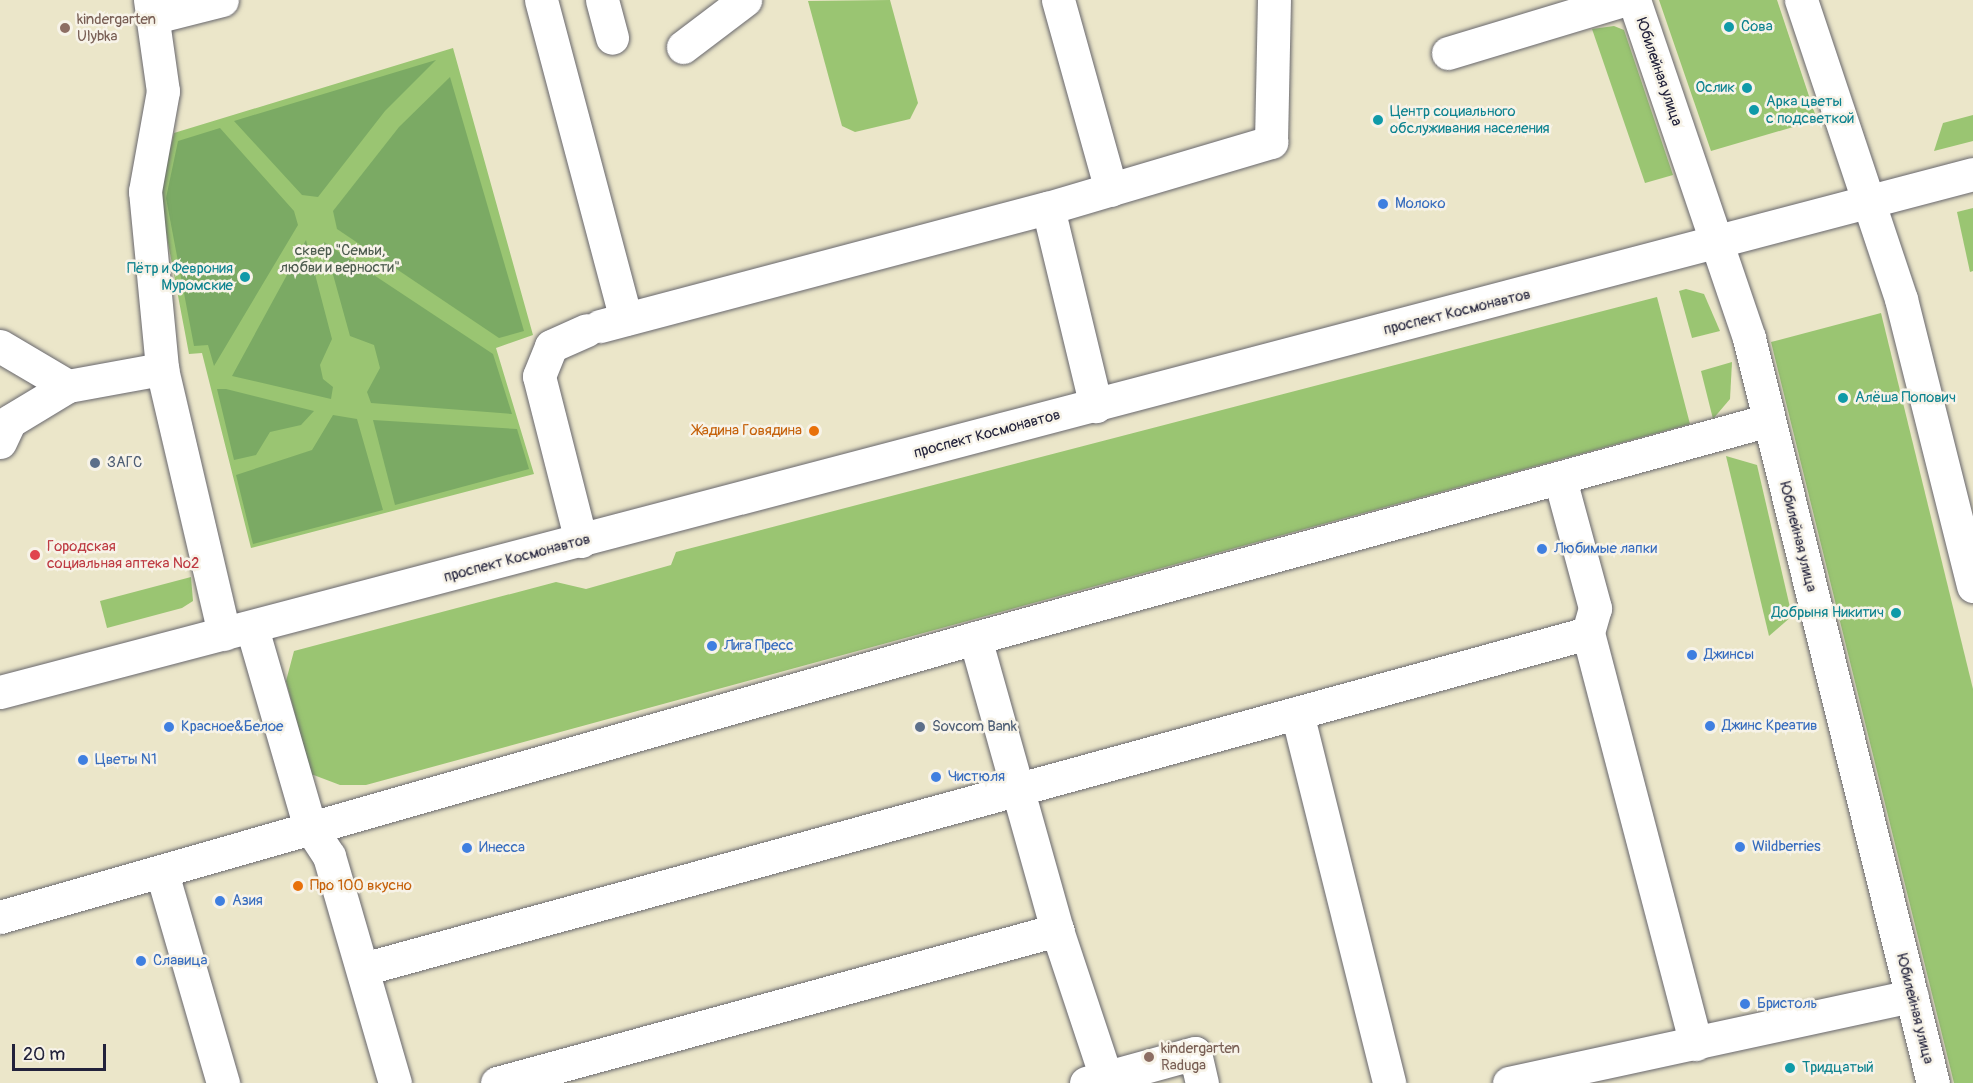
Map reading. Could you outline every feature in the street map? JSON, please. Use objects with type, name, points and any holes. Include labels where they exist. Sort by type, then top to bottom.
[{"type":"main road","points":[[222,0],[152,9],[163,91],[145,191],[162,369],[238,631],[310,827],[329,856],[395,1083]]},
{"type":"main road","points":[[541,0],[605,325]]},
{"type":"main road","points":[[602,0],[612,38]]},
{"type":"main road","points":[[683,48],[745,0]]},
{"type":"main road","points":[[1058,0],[1111,190]]},
{"type":"main road","points":[[581,541],[539,376],[551,346],[605,325],[1048,208],[1271,142],[1274,0]]},
{"type":"main road","points":[[1448,53],[1624,0]]},
{"type":"main road","name":"Юбилейная улица","points":[[1634,0],[1717,244],[1769,420],[1933,1083]]},
{"type":"main road","points":[[1801,0],[1901,299],[1973,586]]},
{"type":"main road","name":"проспект Космонавтов","points":[[0,692],[1717,244],[1973,174]]},
{"type":"main road","points":[[1048,208],[1096,406]]},
{"type":"main road","points":[[0,346],[68,386]]},
{"type":"main road","points":[[0,442],[10,422],[68,386],[162,369]]},
{"type":"main road","points":[[0,917],[162,873],[310,827],[975,638],[1769,420]]},
{"type":"main road","points":[[1560,479],[1595,608],[1588,633],[1696,1044]]},
{"type":"main road","points":[[363,969],[1588,633]]},
{"type":"main road","points":[[975,638],[1020,790],[1096,1080],[1195,1053],[1202,1083]]},
{"type":"main road","points":[[1297,713],[1389,1083]]},
{"type":"main road","points":[[162,873],[223,1083]]},
{"type":"main road","points":[[497,1083],[1056,930]]},
{"type":"main road","points":[[1509,1083],[1912,996]]},
{"type":"green space","points":[[890,0],[918,103],[910,119],[855,132],[842,126],[808,1]]},
{"type":"green space","points":[[1659,0],[1777,0],[1817,120],[1711,151]]},
{"type":"green space","points":[[1614,26],[1624,30],[1673,175],[1645,183],[1592,29]]},
{"type":"green space","name":"сквер \"Семьи, любви и верности\"","points":[[453,48],[533,335],[496,348],[534,474],[251,548],[202,353],[189,354],[159,195],[174,133]]},
{"type":"green space","points":[[436,60],[385,111],[318,197],[302,195],[234,121]]},
{"type":"green space","points":[[450,77],[524,331],[499,338],[337,229],[333,211],[399,127]]},
{"type":"green space","points":[[1973,115],[1973,141],[1934,151],[1943,123]]},
{"type":"green space","points":[[220,128],[294,211],[298,225],[214,366],[208,345],[194,346],[166,198],[178,141]]},
{"type":"green space","points":[[1973,208],[1973,271],[1970,272],[1957,212]]},
{"type":"green space","points":[[306,240],[332,339],[320,365],[323,379],[333,387],[331,399],[232,376]]},
{"type":"green space","points":[[324,242],[493,354],[512,414],[371,403],[367,392],[380,368],[374,345],[350,336]]},
{"type":"green space","points":[[1686,289],[1704,294],[1720,331],[1692,338],[1679,291]]},
{"type":"green space","points":[[1657,297],[1690,424],[366,785],[340,785],[311,774],[286,681],[294,651],[556,582],[586,589],[671,565],[676,552]]},
{"type":"green space","points":[[1881,313],[1973,689],[1973,1083],[1954,1083],[1771,342]]},
{"type":"green space","points":[[1732,362],[1730,399],[1713,419],[1701,371]]},
{"type":"green space","points":[[217,389],[226,389],[314,411],[301,425],[270,432],[256,455],[234,460]]},
{"type":"green space","points":[[333,415],[357,419],[383,510],[253,544],[236,475],[312,450]]},
{"type":"green space","points":[[373,420],[517,429],[529,469],[395,505]]},
{"type":"green space","points":[[1726,456],[1757,465],[1792,616],[1769,636]]},
{"type":"green space","points":[[191,577],[193,601],[182,608],[107,628],[100,601]]},
{"type":"place","name":"Сова","points":[[1729,27]]},
{"type":"place","name":"kindergarten Ulybka","points":[[65,28]]},
{"type":"place","name":"Ослик","points":[[1747,88]]},
{"type":"place","name":"Арка цветы с подсветкой","points":[[1754,110]]},
{"type":"place","name":"Центр социального обслуживания населения","points":[[1378,120]]},
{"type":"place","name":"Молоко","points":[[1383,204]]},
{"type":"place","name":"Пётр и Феврония Муромские","points":[[245,277]]},
{"type":"place","name":"Алёша Попович","points":[[1843,398]]},
{"type":"place","name":"Жадина Говядина","points":[[814,431]]},
{"type":"place","name":"ЗАГС","points":[[95,463]]},
{"type":"place","name":"Любимые лапки","points":[[1542,549]]},
{"type":"place","name":"Городская социальная аптека №2","points":[[35,555]]},
{"type":"place","name":"Добрыня Никитич","points":[[1896,613]]},
{"type":"place","name":"Лига Пресс","points":[[712,646]]},
{"type":"place","name":"Джинсы","points":[[1692,655]]},
{"type":"place","name":"Джинс Креатив","points":[[1710,726]]},
{"type":"place","name":"Красное&Белое","points":[[169,727]]},
{"type":"place","name":"Sovcom Bank","points":[[920,727]]},
{"type":"place","name":"Цветы N1","points":[[83,760]]},
{"type":"place","name":"Чистюля","points":[[936,777]]},
{"type":"place","name":"Wildberries","points":[[1740,847]]},
{"type":"place","name":"Инесса","points":[[467,848]]},
{"type":"place","name":"Про 100 вкусно","points":[[298,886]]},
{"type":"place","name":"Азия","points":[[220,901]]},
{"type":"place","name":"Славица","points":[[141,961]]},
{"type":"place","name":"Бристоль","points":[[1745,1004]]},
{"type":"place","name":"kindergarten Raduga","points":[[1149,1057]]},
{"type":"place","name":"Тридцатый","points":[[1790,1068]]}]
